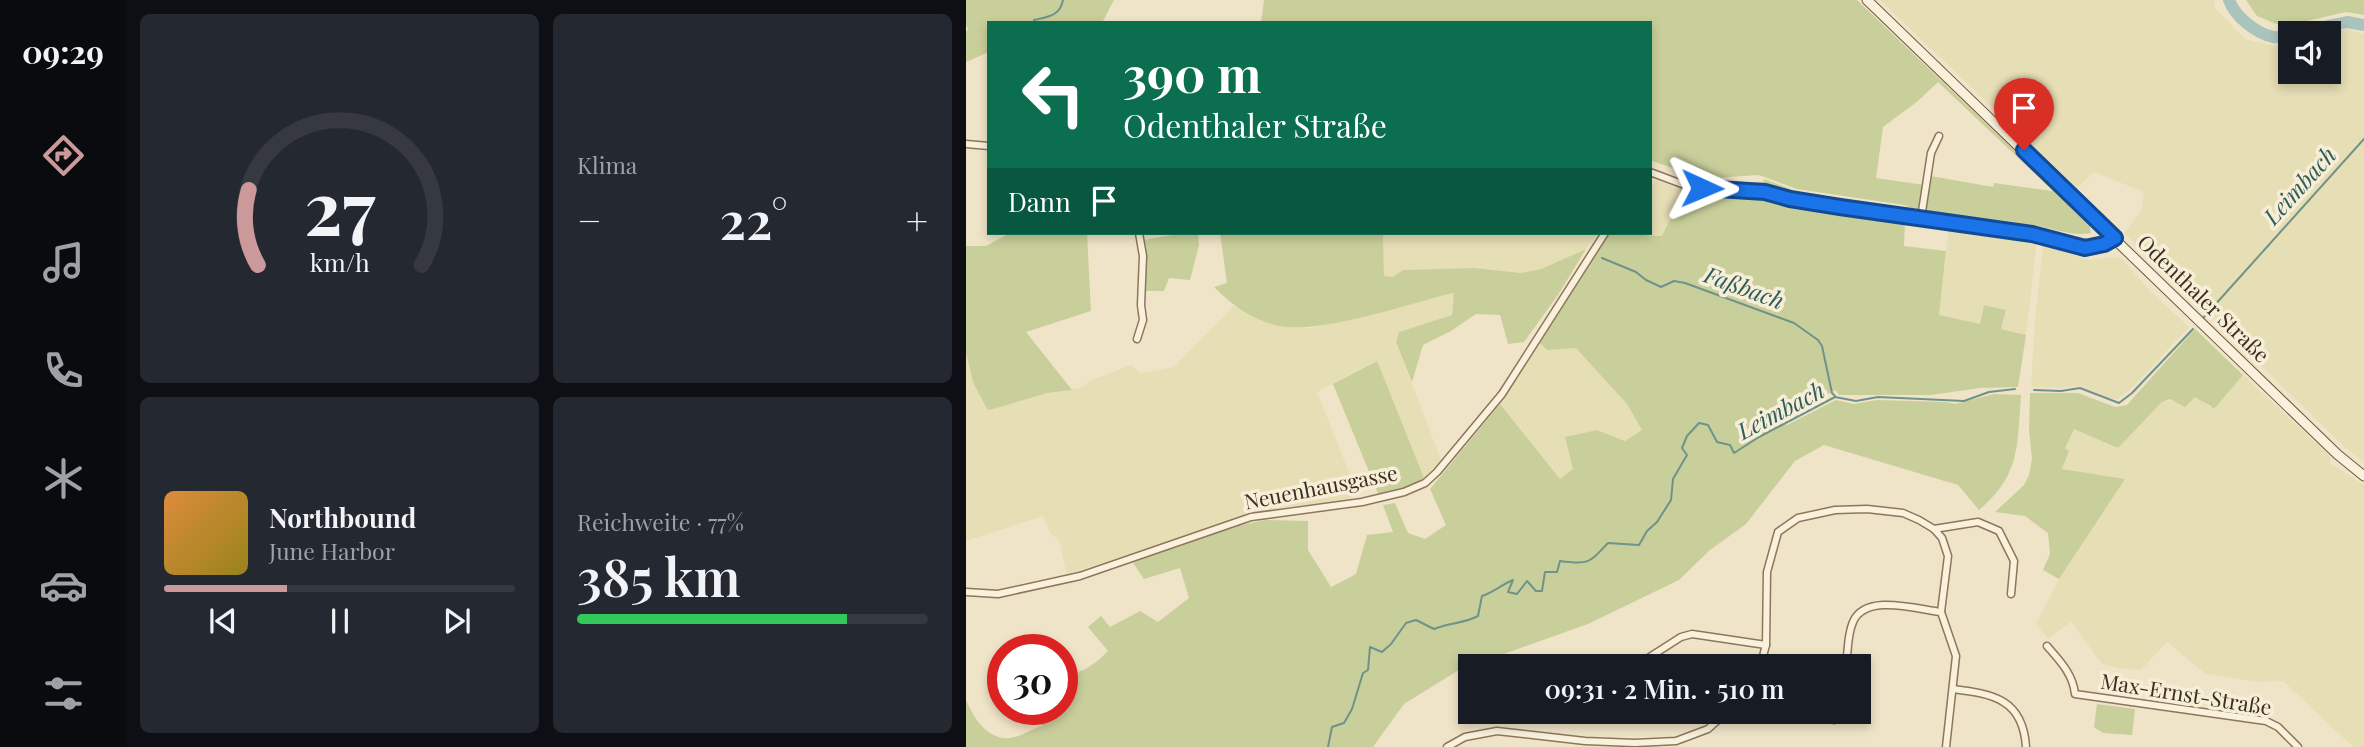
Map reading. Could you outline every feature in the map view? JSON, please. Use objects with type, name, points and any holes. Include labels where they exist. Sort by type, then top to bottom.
[{"type":"main road","name":"Odenthaler Straße","points":[[1867,0],[2299,417],[2364,476]]},
{"type":"street","points":[[1922,218],[1931,153],[1939,136]]},
{"type":"street","points":[[966,144],[987,146]]},
{"type":"street","points":[[1652,175],[1702,188],[1756,190],[1790,199],[2032,234],[2085,248],[2104,244],[2115,238]]},
{"type":"street","points":[[1137,339],[1143,320],[1143,256],[1139,235]]},
{"type":"street","name":"Neuenhausgasse","points":[[966,592],[998,594],[1080,576],[1251,517],[1362,502],[1404,492],[1425,483],[1502,394],[1604,235]]},
{"type":"street","points":[[1764,654],[1767,572],[1778,532],[1798,518],[1835,510],[1867,509],[1903,513],[1919,520],[1934,529],[1942,538],[1948,556],[1941,612],[1956,656],[1946,747]]},
{"type":"street","points":[[1934,529],[1978,522],[1999,531],[2014,561],[2011,594]]},
{"type":"street","points":[[1847,654],[1850,629],[1859,612],[1874,605],[1941,612]]},
{"type":"street","points":[[1654,654],[1681,637],[1692,634],[1766,645]]},
{"type":"street","name":"Max-Ernst-Straße","points":[[2047,646],[2065,667],[2074,684],[2075,694],[2266,721],[2278,727],[2298,747]]},
{"type":"street","points":[[1953,690],[1984,693],[2000,699],[2020,719],[2026,747]]},
{"type":"street","points":[[1447,747],[1465,737],[1497,731],[1585,741],[1676,741],[1708,729],[1714,724]]},
{"type":"shaded area","points":[[1880,0],[2214,0],[2215,8],[2245,39],[2278,45],[2278,84],[2341,84],[2341,30],[2347,29],[2364,34],[2364,462],[2350,452],[2124,233],[2141,212],[2144,192],[2094,172],[2077,188]]},
{"type":"shaded area","points":[[1657,180],[1680,189],[1683,195],[1662,236],[1651,235],[1652,186]]},
{"type":"shaded area","points":[[1949,228],[2037,240],[2026,335],[2001,329],[2005,310],[1985,305],[1980,324],[1939,315]]},
{"type":"shaded area","points":[[1383,235],[1596,235],[1586,249],[1541,269],[1521,273],[1474,268],[1403,270],[1393,277],[1384,277]]},
{"type":"shaded area","points":[[2043,245],[2088,260],[2115,257],[2122,259],[2150,291],[2189,327],[2134,386],[2118,399],[2081,386],[2031,387]]},
{"type":"shaded area","points":[[1455,293],[1452,315],[1399,332],[1396,342],[1441,460],[1424,478],[1376,361],[1317,392],[1358,495],[1340,502],[1290,506],[1253,514],[1067,574],[1059,540],[1051,534],[1043,516],[966,541],[966,353],[973,382],[990,410],[1047,393],[1081,388],[1090,381],[1131,365],[1140,373],[1174,367],[1234,306],[1273,325],[1311,328]]},
{"type":"shaded area","points":[[1538,341],[1547,350],[1576,347],[1627,404],[1642,430],[1625,441],[1597,430],[1565,437],[1574,469],[1560,479],[1500,404]]},
{"type":"shaded area","points":[[2243,375],[2330,456],[2330,463],[2364,485],[2364,747],[2353,747],[2283,681],[2257,682],[2206,674],[2167,642],[2141,670],[2118,668],[2102,664],[2071,622],[2048,639],[2036,624],[2059,579],[2125,479],[2062,469],[2069,451],[2064,449],[2074,428],[2118,448],[2162,402],[2195,397],[2214,409]]},
{"type":"green space","points":[[966,0],[1114,0],[1103,21],[987,21],[987,53],[966,62]]},
{"type":"green space","points":[[1264,0],[1857,0],[2089,222],[2091,233],[2070,233],[2040,226],[1925,211],[1931,176],[1993,187],[1994,183],[2053,191],[1938,82],[1883,127],[1876,178],[1924,185],[1919,211],[1904,205],[1797,189],[1759,175],[1698,177],[1652,161],[1652,21],[1261,21]]},
{"type":"green space","points":[[2246,0],[2364,0],[2364,15],[2346,12],[2307,21],[2278,21],[2278,24],[2257,16]]},
{"type":"green space","points":[[1682,177],[1718,184],[1763,182],[1764,179],[1801,193],[1903,207],[1920,214],[1797,197],[1751,186],[1709,185]]},
{"type":"green space","points":[[1680,189],[1712,194],[1749,194],[1796,205],[1905,223],[1904,246],[1946,251],[1939,315],[1980,324],[1984,305],[2006,310],[2001,329],[2026,335],[2018,387],[1980,388],[1931,395],[1839,395],[1835,390],[1783,422],[1787,425],[1836,400],[1854,404],[1877,400],[1955,404],[1994,394],[2021,395],[2017,444],[2010,471],[2003,484],[1979,510],[1958,485],[1824,445],[1795,461],[1746,524],[1710,550],[1679,580],[1588,624],[1504,654],[1458,654],[1458,671],[1404,704],[1373,747],[966,747],[966,700],[982,726],[1002,738],[1014,737],[1042,725],[1078,725],[1078,672],[1108,651],[1088,627],[1101,616],[1110,627],[1140,611],[1158,622],[1189,598],[1180,568],[1144,579],[1133,563],[1175,545],[1237,526],[1265,520],[1308,521],[1308,550],[1331,587],[1356,574],[1367,535],[1393,532],[1383,505],[1395,503],[1408,533],[1425,539],[1446,525],[1430,489],[1500,404],[1560,479],[1573,469],[1565,437],[1597,430],[1625,441],[1642,430],[1627,404],[1576,348],[1547,350],[1538,341],[1608,235],[1662,236],[1682,195]]},
{"type":"green space","points":[[2015,225],[2092,239],[2080,243],[2014,228]]},
{"type":"green space","points":[[1006,235],[1087,235],[1091,311],[1026,332],[1072,390],[1047,393],[987,409],[973,382],[966,353],[966,246],[986,246]]},
{"type":"green space","points":[[1172,235],[1198,235],[1199,245],[1190,280],[1169,278],[1164,291],[1144,291],[1143,240]]},
{"type":"green space","points":[[1220,235],[1383,235],[1384,276],[1393,277],[1403,270],[1474,268],[1521,273],[1541,269],[1586,249],[1558,295],[1524,342],[1508,344],[1500,315],[1476,314],[1423,345],[1412,382],[1396,342],[1399,332],[1452,315],[1454,293],[1361,318],[1289,327],[1271,324],[1240,309],[1214,287],[1227,283]]},
{"type":"green space","points":[[2195,329],[2243,375],[2214,409],[2195,397],[2185,407],[2170,399],[2162,402],[2118,448],[2074,429],[2065,448],[2069,451],[2062,469],[2125,479],[2059,579],[2043,570],[2050,554],[2048,533],[2025,516],[1995,512],[2024,485],[2029,475],[2032,459],[2029,430],[2030,393],[2078,393],[2115,407],[2127,405]]},
{"type":"green space","points":[[1377,361],[1424,478],[1414,485],[1379,496],[1333,384]]},
{"type":"green space","points":[[2097,704],[2135,709],[2132,735],[2103,733],[2094,727]]},
{"type":"waterway","points":[[1034,20],[1056,13],[1063,0]]},
{"type":"waterway","points":[[2229,0],[2247,23],[2266,35],[2278,36]]},
{"type":"waterway","points":[[2341,23],[2364,25]]},
{"type":"waterway","name":"Leimbach","points":[[2204,317],[2364,139]]},
{"type":"waterway","name":"Faßbach","points":[[1602,258],[1636,272],[1661,287],[1674,281],[1685,283],[1794,323],[1822,346],[1832,393],[1835,396]]},
{"type":"waterway","name":"Leimbach","points":[[2034,390],[2061,391],[2080,388],[2119,403],[2132,393],[2193,329]]},
{"type":"waterway","name":"Leimbach","points":[[1328,747],[1332,727],[1344,723],[1352,709],[1363,673],[1368,670],[1370,647],[1382,652],[1406,623],[1416,620],[1434,629],[1467,620],[1478,616],[1482,596],[1513,580],[1508,592],[1517,594],[1527,581],[1536,591],[1542,591],[1545,572],[1557,572],[1560,561],[1588,561],[1608,543],[1639,545],[1671,500],[1673,479],[1687,455],[1682,448],[1687,436],[1699,423],[1708,425],[1717,442],[1730,445],[1734,453],[1835,397],[1856,401],[1878,397],[1964,401],[1989,392],[2015,389]]},
{"type":"route","points":[[1702,188],[1747,189],[1840,207],[2040,235],[2085,248],[2104,244],[2115,238],[2024,150]]}]
